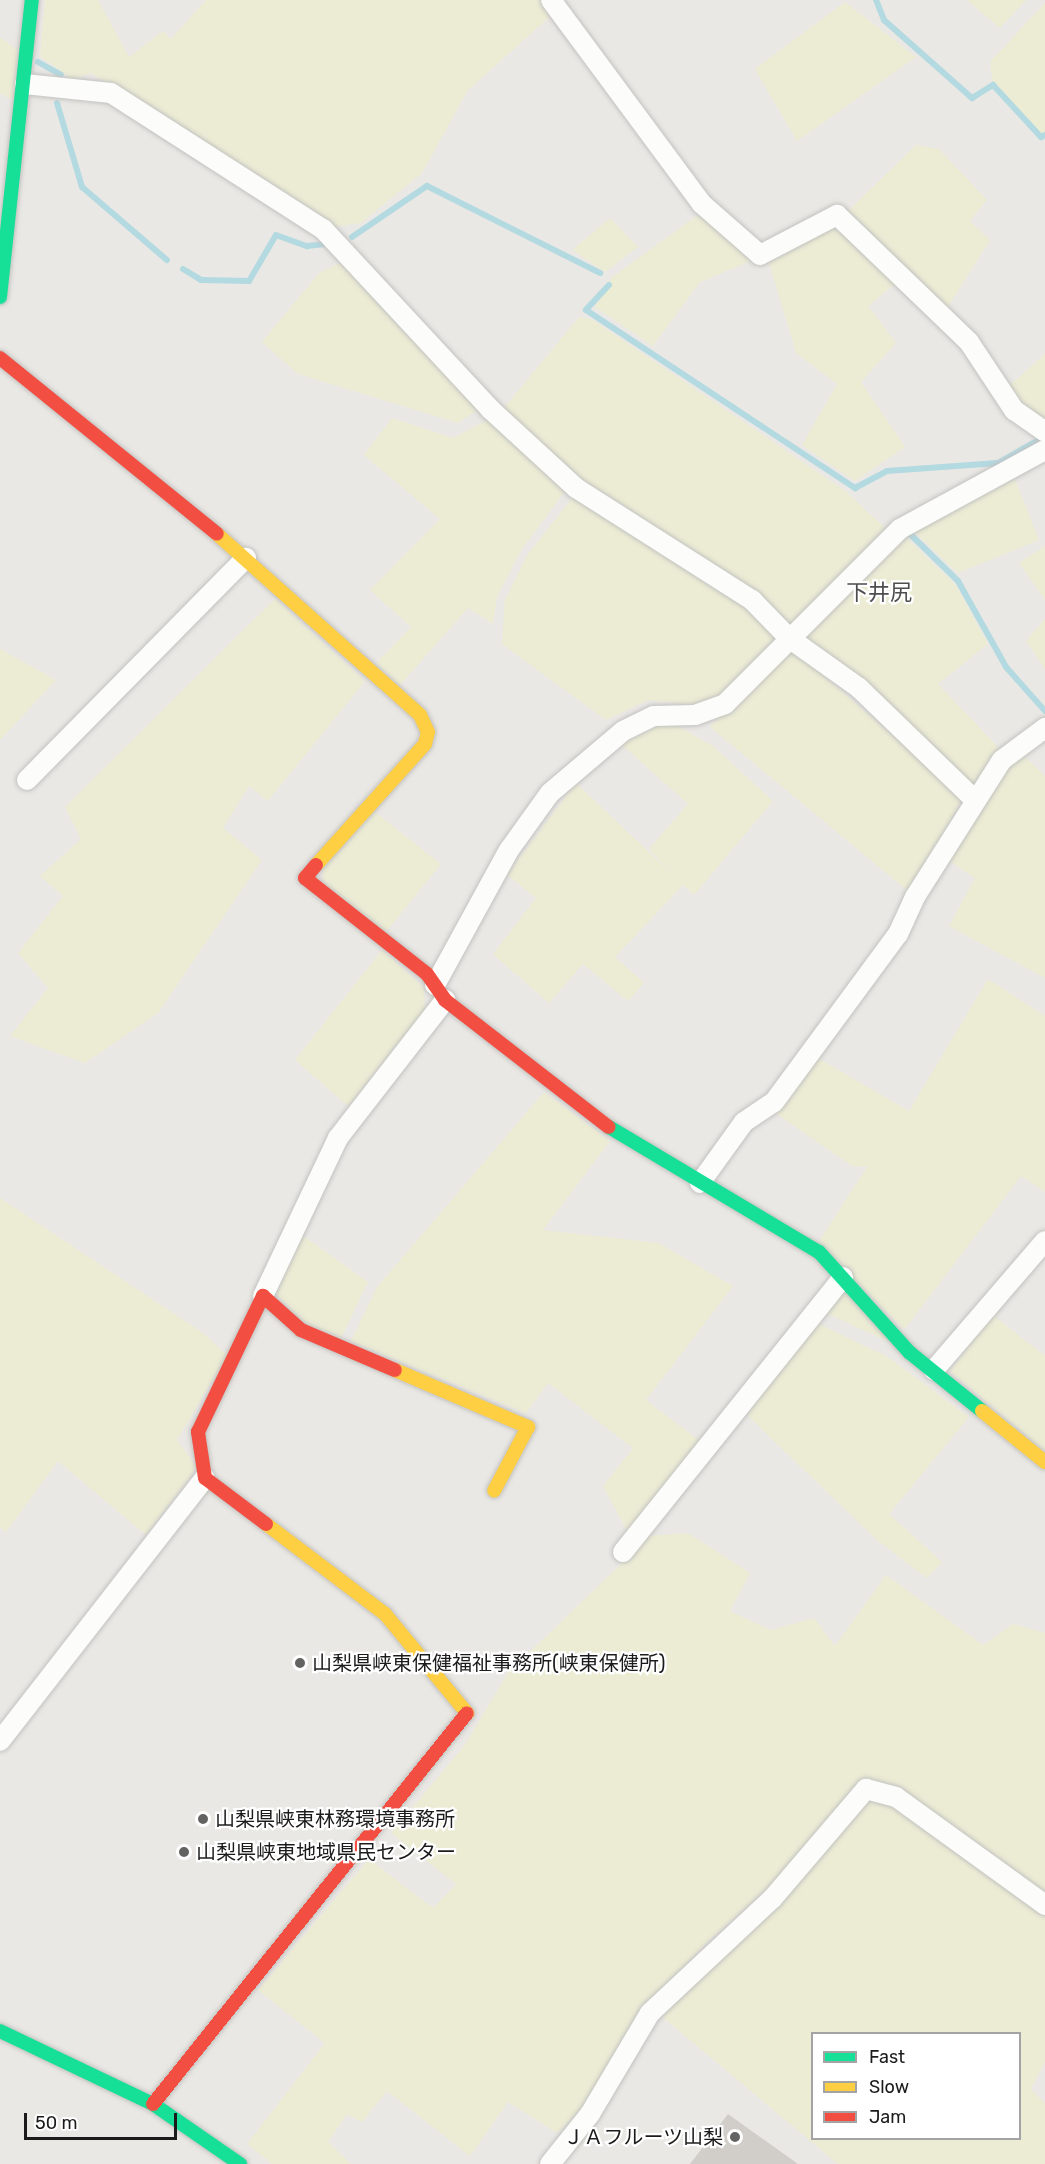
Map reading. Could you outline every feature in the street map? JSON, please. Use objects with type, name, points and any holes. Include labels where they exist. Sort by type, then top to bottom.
[{"type":"street","points":[[0,297],[25,84],[32,0]]},
{"type":"street","points":[[551,0],[702,204],[760,255],[837,215],[969,342],[1014,410],[1039,428]]},
{"type":"street","points":[[25,84],[111,93],[323,229],[490,410],[576,488],[752,600],[789,638],[859,688],[974,799]]},
{"type":"street","points":[[0,358],[246,558],[420,715],[428,732],[425,744],[305,878],[440,993],[642,1151],[819,1252],[909,1352],[1045,1462]]},
{"type":"street","points":[[153,2104],[469,1716],[385,1614],[206,1478],[198,1432],[338,1138],[440,993],[509,850],[550,793],[623,731],[654,716],[695,715],[725,704],[900,529],[1045,450]]},
{"type":"street","points":[[27,780],[246,558]]},
{"type":"street","points":[[700,1183],[744,1122],[774,1102],[898,934],[974,799],[1002,760],[1045,728]]},
{"type":"street","points":[[934,1370],[1045,1241]]},
{"type":"street","points":[[622,1552],[843,1277]]},
{"type":"street","points":[[264,1296],[302,1330],[528,1427],[494,1491]]},
{"type":"street","points":[[0,1741],[206,1478]]},
{"type":"street","points":[[550,2164],[590,2114],[650,2013],[772,1899],[866,1789],[896,1797],[1045,1905]]},
{"type":"street","points":[[0,2031],[153,2104],[240,2164]]},
{"type":"green space","points":[[45,0],[98,0],[129,57],[163,31],[171,39],[206,0],[542,0],[553,14],[468,90],[422,173],[361,223],[333,227],[91,73],[73,80],[40,56]]},
{"type":"green space","points":[[967,0],[1026,0],[1000,28]]},
{"type":"green space","points":[[845,2],[916,57],[797,141],[755,69]]},
{"type":"green space","points":[[1045,3],[1045,135],[1041,137],[993,85],[990,62]]},
{"type":"green space","points":[[0,37],[18,51],[14,101],[0,93]]},
{"type":"green space","points":[[916,145],[939,149],[987,200],[970,221],[990,240],[946,310],[845,214]]},
{"type":"green space","points":[[702,212],[753,260],[700,282],[653,346],[595,307],[611,278]]},
{"type":"green space","points":[[610,218],[638,247],[605,272],[572,250]]},
{"type":"green space","points":[[837,223],[895,284],[868,306],[896,343],[861,382],[905,447],[855,481],[802,445],[837,384],[796,353],[768,259]]},
{"type":"green space","points":[[342,262],[479,409],[458,423],[298,374],[262,342],[319,273]]},
{"type":"green space","points":[[579,317],[593,320],[844,490],[885,528],[790,629],[584,483],[503,409]]},
{"type":"green space","points":[[1045,354],[1045,425],[1021,408],[1009,386]]},
{"type":"green space","points":[[392,418],[453,438],[489,419],[566,490],[522,549],[497,597],[493,624],[468,608],[400,685],[376,663],[411,627],[370,590],[440,519],[364,455]]},
{"type":"green space","points":[[1014,477],[1039,540],[958,573],[910,528]]},
{"type":"green space","points":[[573,497],[751,610],[776,637],[725,694],[701,706],[648,700],[606,720],[502,644],[505,600],[527,555]]},
{"type":"green space","points":[[902,534],[955,584],[988,644],[938,684],[1002,751],[971,787],[800,634]]},
{"type":"green space","points":[[1045,546],[1045,600],[1019,563]]},
{"type":"green space","points":[[275,599],[365,681],[268,801],[249,786],[223,828],[262,860],[158,1013],[85,1063],[10,1036],[48,988],[18,953],[63,896],[40,876],[81,839],[65,807]]},
{"type":"green space","points":[[1045,619],[1045,669],[1026,641]]},
{"type":"green space","points":[[790,647],[964,797],[908,891],[710,727]]},
{"type":"green space","points":[[0,649],[56,680],[0,740]]},
{"type":"green space","points":[[672,723],[713,746],[773,801],[694,895],[683,885],[615,957],[644,983],[628,1001],[583,964],[549,1003],[493,954],[536,898],[507,875],[576,783],[670,872],[649,849],[688,804],[621,744],[652,726]]},
{"type":"green space","points":[[1024,756],[1045,776],[1045,978],[949,926],[975,878],[948,860],[1006,770]]},
{"type":"green space","points":[[375,812],[441,864],[385,933],[324,886],[323,868]]},
{"type":"green space","points":[[382,950],[424,988],[425,1010],[348,1106],[295,1060]]},
{"type":"green space","points":[[988,979],[1045,1016],[1045,1192],[1021,1176],[904,1330],[818,1243],[867,1167],[852,1166],[774,1112],[816,1057],[909,1111]]},
{"type":"green space","points":[[544,1092],[610,1141],[543,1230],[658,1243],[733,1286],[646,1400],[701,1442],[629,1535],[603,1486],[633,1448],[548,1383],[526,1413],[351,1341],[377,1287]]},
{"type":"green space","points":[[0,1198],[203,1333],[227,1355],[177,1440],[197,1467],[146,1535],[58,1461],[6,1532],[0,1527]]},
{"type":"green space","points":[[302,1235],[368,1282],[341,1338],[305,1323],[276,1294]]},
{"type":"green space","points":[[844,1288],[893,1344],[824,1312]]},
{"type":"green space","points":[[993,1315],[1045,1356],[1045,1451],[950,1371]]},
{"type":"green space","points":[[817,1323],[888,1357],[969,1417],[889,1514],[942,1562],[927,1578],[877,1540],[747,1415]]},
{"type":"green space","points":[[688,1533],[750,1573],[730,1611],[771,1630],[814,1618],[835,1646],[886,1575],[983,1645],[1013,1624],[1045,1633],[1045,1899],[1002,1861],[914,1799],[864,1777],[779,1878],[707,1942],[640,2015],[584,2106],[557,2133],[508,2102],[470,2156],[387,2091],[362,2122],[347,2114],[328,2142],[351,2164],[272,2164],[247,2144],[325,2043],[258,1990],[369,1859],[433,1908],[456,1884],[391,1833],[464,1746],[508,1673],[650,1536]]},
{"type":"green space","points":[[868,1798],[893,1803],[1045,1916],[1045,2062],[1031,2089],[1045,2103],[1045,2164],[838,2164],[660,2015]]},
{"type":"building","name":"ＪＡフルーツ山梨","points":[[728,2114],[798,2164],[690,2164]]},
{"type":"waterway","points":[[876,0],[884,20],[972,98],[993,85],[1041,137],[1045,135]]},
{"type":"waterway","points":[[38,62],[61,75]]},
{"type":"waterway","points":[[57,103],[82,187],[167,260]]},
{"type":"waterway","points":[[352,237],[427,186],[600,273]]},
{"type":"waterway","points":[[183,269],[201,280],[249,281],[276,235],[307,246],[325,244]]},
{"type":"waterway","points":[[609,285],[586,310],[855,488],[887,471],[998,463],[1044,437]]},
{"type":"waterway","points":[[906,530],[958,581],[1006,667],[1045,711]]},
{"type":"traffic: fast","points":[[0,297],[32,0]]},
{"type":"traffic: fast","points":[[609,1127],[819,1252],[909,1352],[982,1411]]},
{"type":"traffic: fast","points":[[0,2031],[153,2104],[240,2164]]},
{"type":"traffic: slow","points":[[217,534],[420,715],[428,732],[425,744],[316,865]]},
{"type":"traffic: slow","points":[[395,1370],[528,1427],[494,1491]]},
{"type":"traffic: slow","points":[[982,1411],[1045,1462]]},
{"type":"traffic: slow","points":[[266,1524],[385,1614],[467,1713]]},
{"type":"traffic: jam","points":[[0,358],[217,534]]},
{"type":"traffic: jam","points":[[316,865],[305,878],[427,974],[445,1000],[609,1127]]},
{"type":"traffic: jam","points":[[266,1524],[205,1478],[198,1432],[263,1296],[301,1330],[395,1370]]},
{"type":"traffic: jam","points":[[153,2104],[467,1713]]},
{"type":"place","name":"山梨県峡東保健福祉事務所(峡東保健所)","points":[[300,1663]]},
{"type":"place","name":"山梨県峡東林務環境事務所","points":[[203,1819]]},
{"type":"place","name":"山梨県峡東地域県民センター","points":[[184,1852]]},
{"type":"place","name":"ＪＡフルーツ山梨","points":[[735,2137]]},
{"type":"district","name":"下井尻","points":[[879,593]]}]
